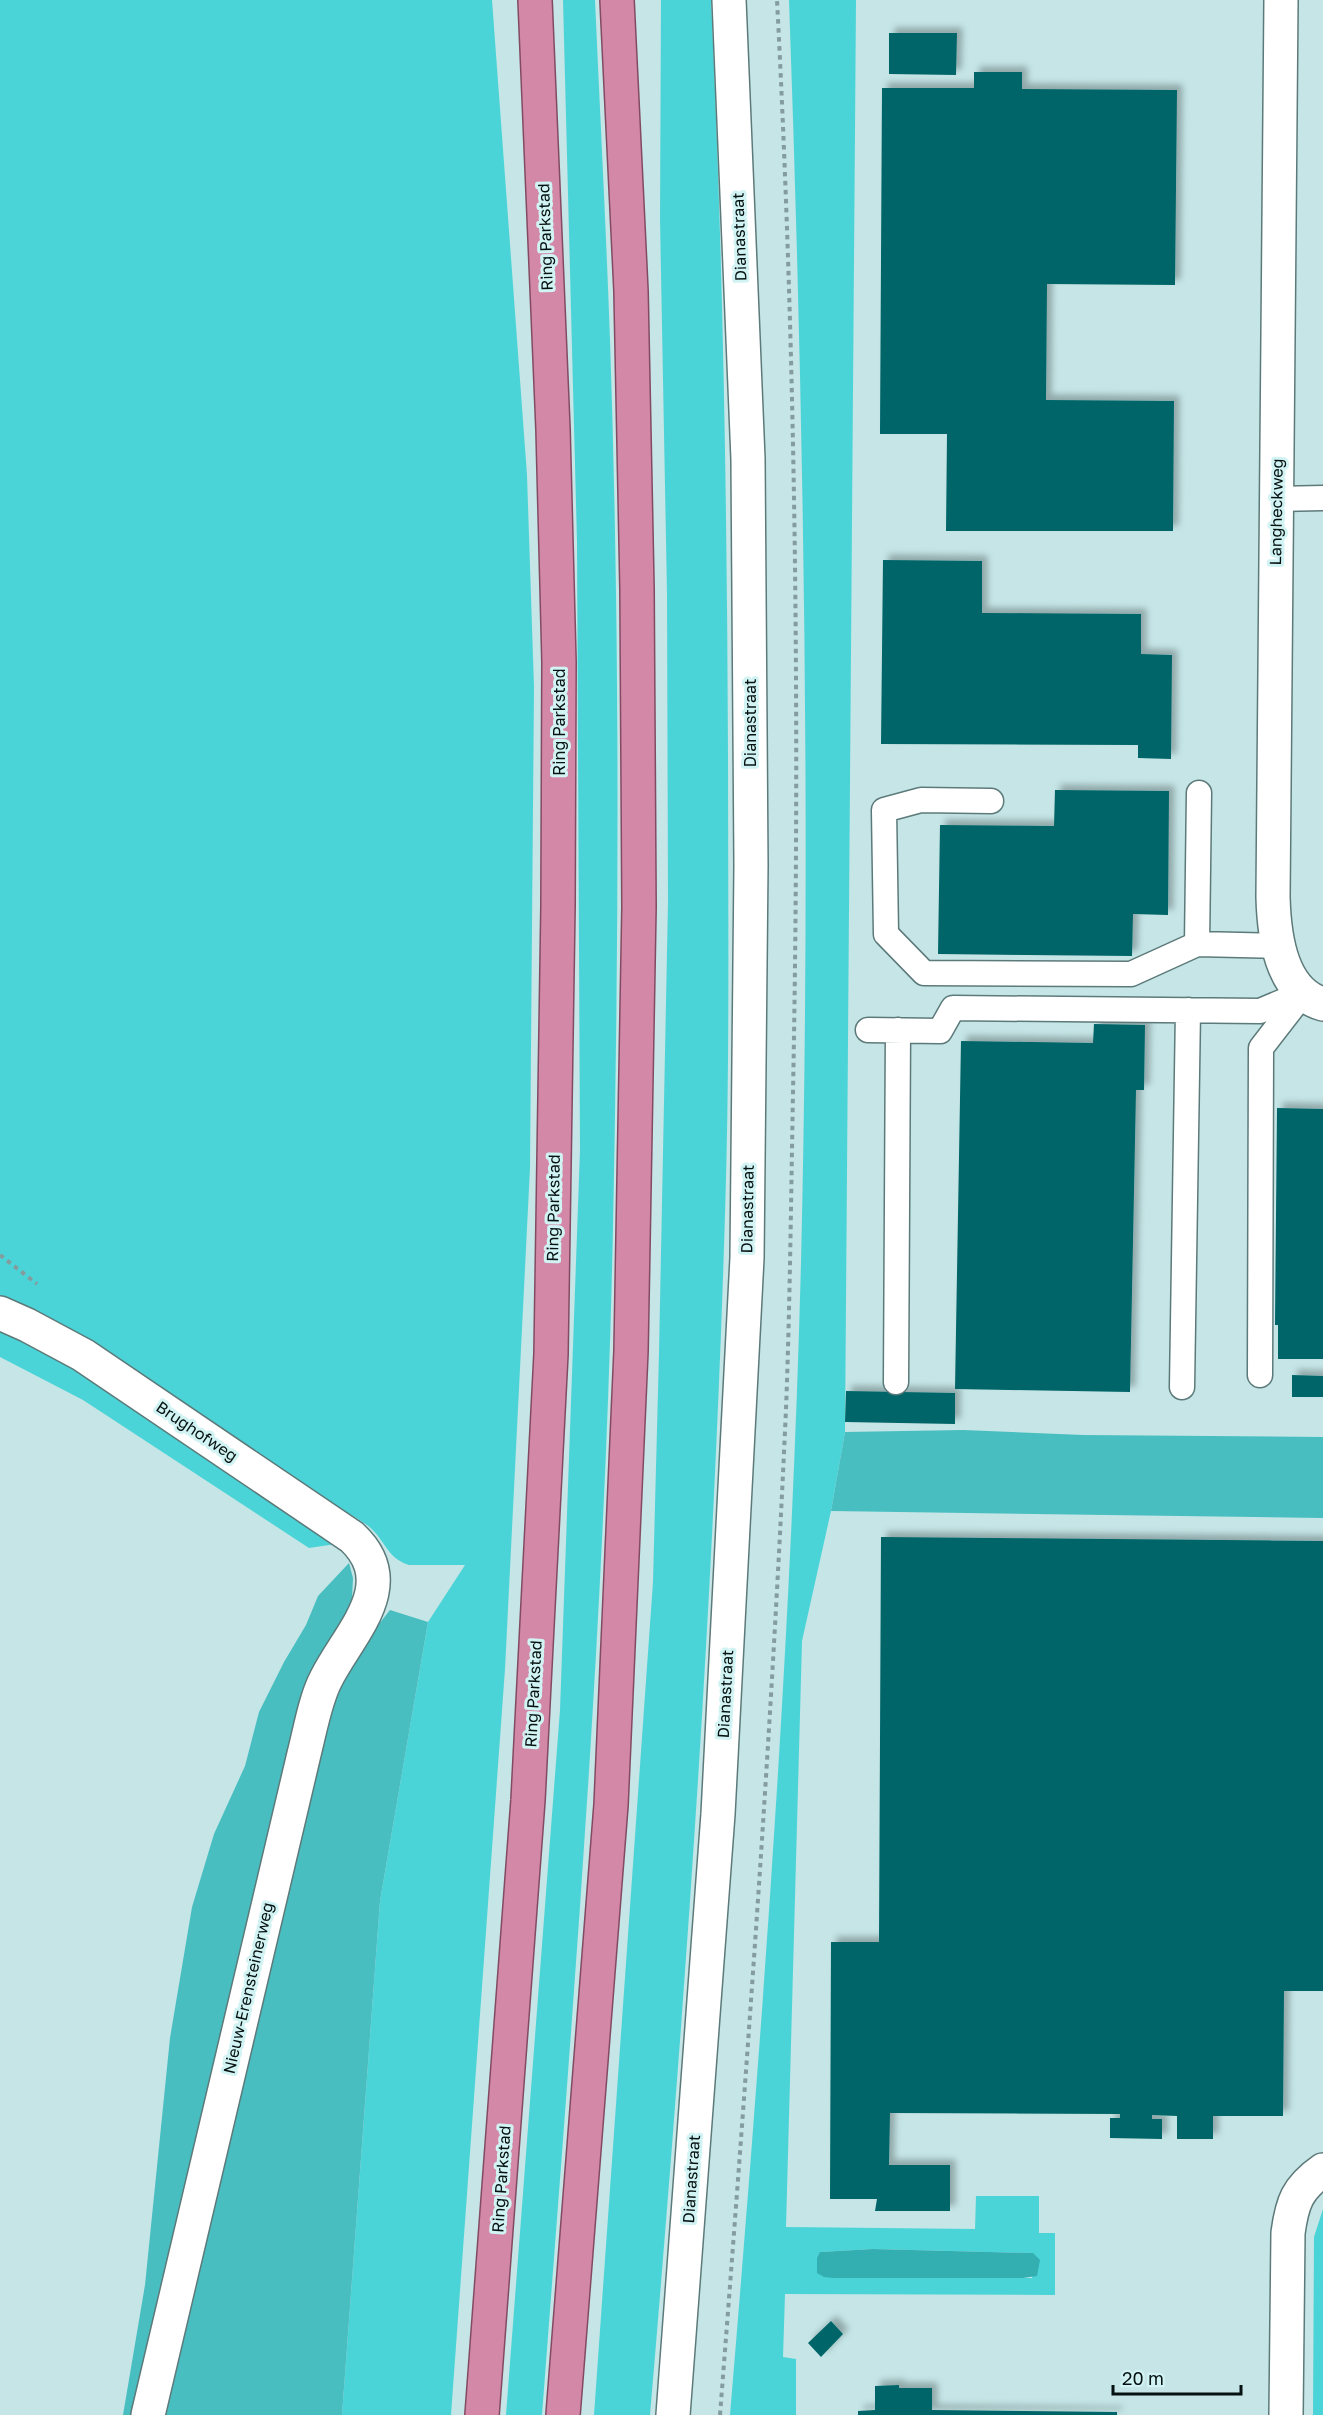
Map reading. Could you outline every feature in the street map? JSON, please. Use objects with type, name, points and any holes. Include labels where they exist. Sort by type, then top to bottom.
[{"type":"highway","name":"Ring Parkstad","points":[[482,2415],[527,1812],[551,1354],[558,906],[559,662],[554,429],[535,0]]},
{"type":"highway","points":[[563,2415],[611,1805],[631,1339],[639,907],[637,601],[630,291],[617,0]]},
{"type":"street","name":"Dianastraat","points":[[673,2415],[718,1814],[747,1258],[751,877],[748,459],[729,0]]},
{"type":"street","name":"Langheckweg","points":[[1281,0],[1273,897],[1274,924],[1283,964],[1299,990],[1313,999]]},
{"type":"street","name":"Brughofweg","points":[[0,1313],[83,1355],[352,1537],[367,1553],[373,1571]]},
{"type":"street","name":"Nieuw-Erensteinerweg","points":[[148,2415],[304,1754],[325,1681],[370,1603],[374,1588],[373,1571]]},
{"type":"street","points":[[1286,2415],[1288,2233],[1292,2208],[1302,2186],[1323,2170]]},
{"type":"lane","points":[[1276,499],[1323,498]]},
{"type":"lane","points":[[1197,944],[1199,793]]},
{"type":"lane","points":[[992,801],[921,800],[884,810],[886,934],[924,973],[1131,974],[1197,944],[1279,946]]},
{"type":"lane","points":[[868,1030],[940,1030],[953,1008],[1260,1011],[1313,999]]},
{"type":"lane","points":[[1260,1375],[1261,1048],[1313,999]]},
{"type":"lane","points":[[1182,1387],[1188,1010]]},
{"type":"lane","points":[[896,1382],[898,1030]]},
{"type":"path","points":[[0,1256],[43,1287]]},
{"type":"shaded area","points":[[0,0],[492,0],[527,475],[534,687],[530,1168],[505,1669],[451,2415],[342,2415],[380,1901],[428,1622],[465,1565],[409,1565],[394,1557],[371,1528],[313,1493],[161,1387],[83,1338],[0,1296]]},
{"type":"shaded area","points":[[563,0],[595,0],[608,298],[616,561],[618,783],[613,1227],[609,1376],[595,1673],[576,1970],[542,2415],[506,2415],[560,1710],[580,1150],[577,542]]},
{"type":"shaded area","points":[[661,0],[711,0],[724,376],[727,565],[728,1100],[725,1215],[713,1515],[696,1815],[650,2415],[594,2415],[653,1582],[668,902],[667,593],[660,219]]},
{"type":"shaded area","points":[[789,0],[856,0],[845,1432],[831,1511],[802,1641],[786,2227],[975,2229],[976,2196],[1039,2196],[1039,2233],[1055,2233],[1055,2295],[785,2294],[783,2357],[796,2359],[796,2415],[730,2415],[753,2128],[783,1696],[801,1263],[806,789],[799,316]],"holes":[[[873,2249],[1033,2253],[1032,2278],[824,2277],[820,2252]]]},
{"type":"shaded area","points":[[0,1328],[94,1378],[336,1544],[309,1548],[83,1400],[0,1357]]},
{"type":"shaded area","points":[[963,1430],[1083,1435],[1323,1437],[1323,1518],[831,1511],[845,1432]]},
{"type":"shaded area","points":[[349,1563],[353,1578],[352,1598],[138,2415],[123,2415],[145,2285],[170,2038],[192,1907],[214,1834],[245,1766],[259,1712],[306,1625],[318,1596]]},
{"type":"shaded area","points":[[390,1610],[428,1622],[380,1901],[342,2415],[161,2415],[338,1683],[353,1657]]},
{"type":"shaded area","points":[[1323,2209],[1323,2415],[1313,2415],[1314,2237]]},
{"type":"shaded area","points":[[873,2249],[1033,2253],[1040,2260],[1037,2276],[1023,2278],[834,2278],[824,2277],[817,2273],[817,2258],[820,2252]]},
{"type":"building","points":[[889,33],[957,33],[956,75],[889,74]]},
{"type":"building","points":[[974,72],[1022,72],[1022,89],[1177,90],[1175,285],[1047,284],[1046,400],[1174,401],[1173,531],[946,531],[947,434],[880,434],[882,88],[974,88]]},
{"type":"building","points":[[883,560],[982,561],[982,613],[1141,614],[1141,654],[1172,655],[1171,759],[1138,758],[1138,745],[881,744]]},
{"type":"building","points":[[1055,790],[1169,791],[1168,915],[1133,914],[1132,956],[938,954],[940,825],[1054,826]]},
{"type":"building","points":[[1094,1024],[1145,1025],[1144,1090],[1136,1090],[1130,1392],[955,1389],[961,1041],[1093,1043]]},
{"type":"building","points":[[1277,1108],[1323,1109],[1323,1359],[1278,1359],[1278,1325],[1275,1325]]},
{"type":"building","points":[[1292,1375],[1323,1376],[1323,1397],[1292,1397]]},
{"type":"building","points":[[846,1391],[955,1393],[955,1424],[845,1422]]},
{"type":"building","points":[[881,1537],[1323,1541],[1323,1991],[1284,1991],[1283,2116],[1213,2116],[1213,2139],[1177,2139],[1177,2116],[1152,2115],[1152,2119],[1162,2119],[1162,2139],[1110,2138],[1110,2118],[1120,2118],[1120,2114],[890,2113],[889,2165],[950,2165],[950,2211],[875,2211],[877,2199],[830,2199],[831,1942],[879,1942]]},
{"type":"building","points":[[831,2321],[843,2334],[821,2357],[808,2343]]},
{"type":"building","points":[[899,2385],[899,2388],[932,2388],[932,2410],[1117,2412],[1117,2415],[858,2415],[858,2411],[875,2410],[875,2386]]}]
